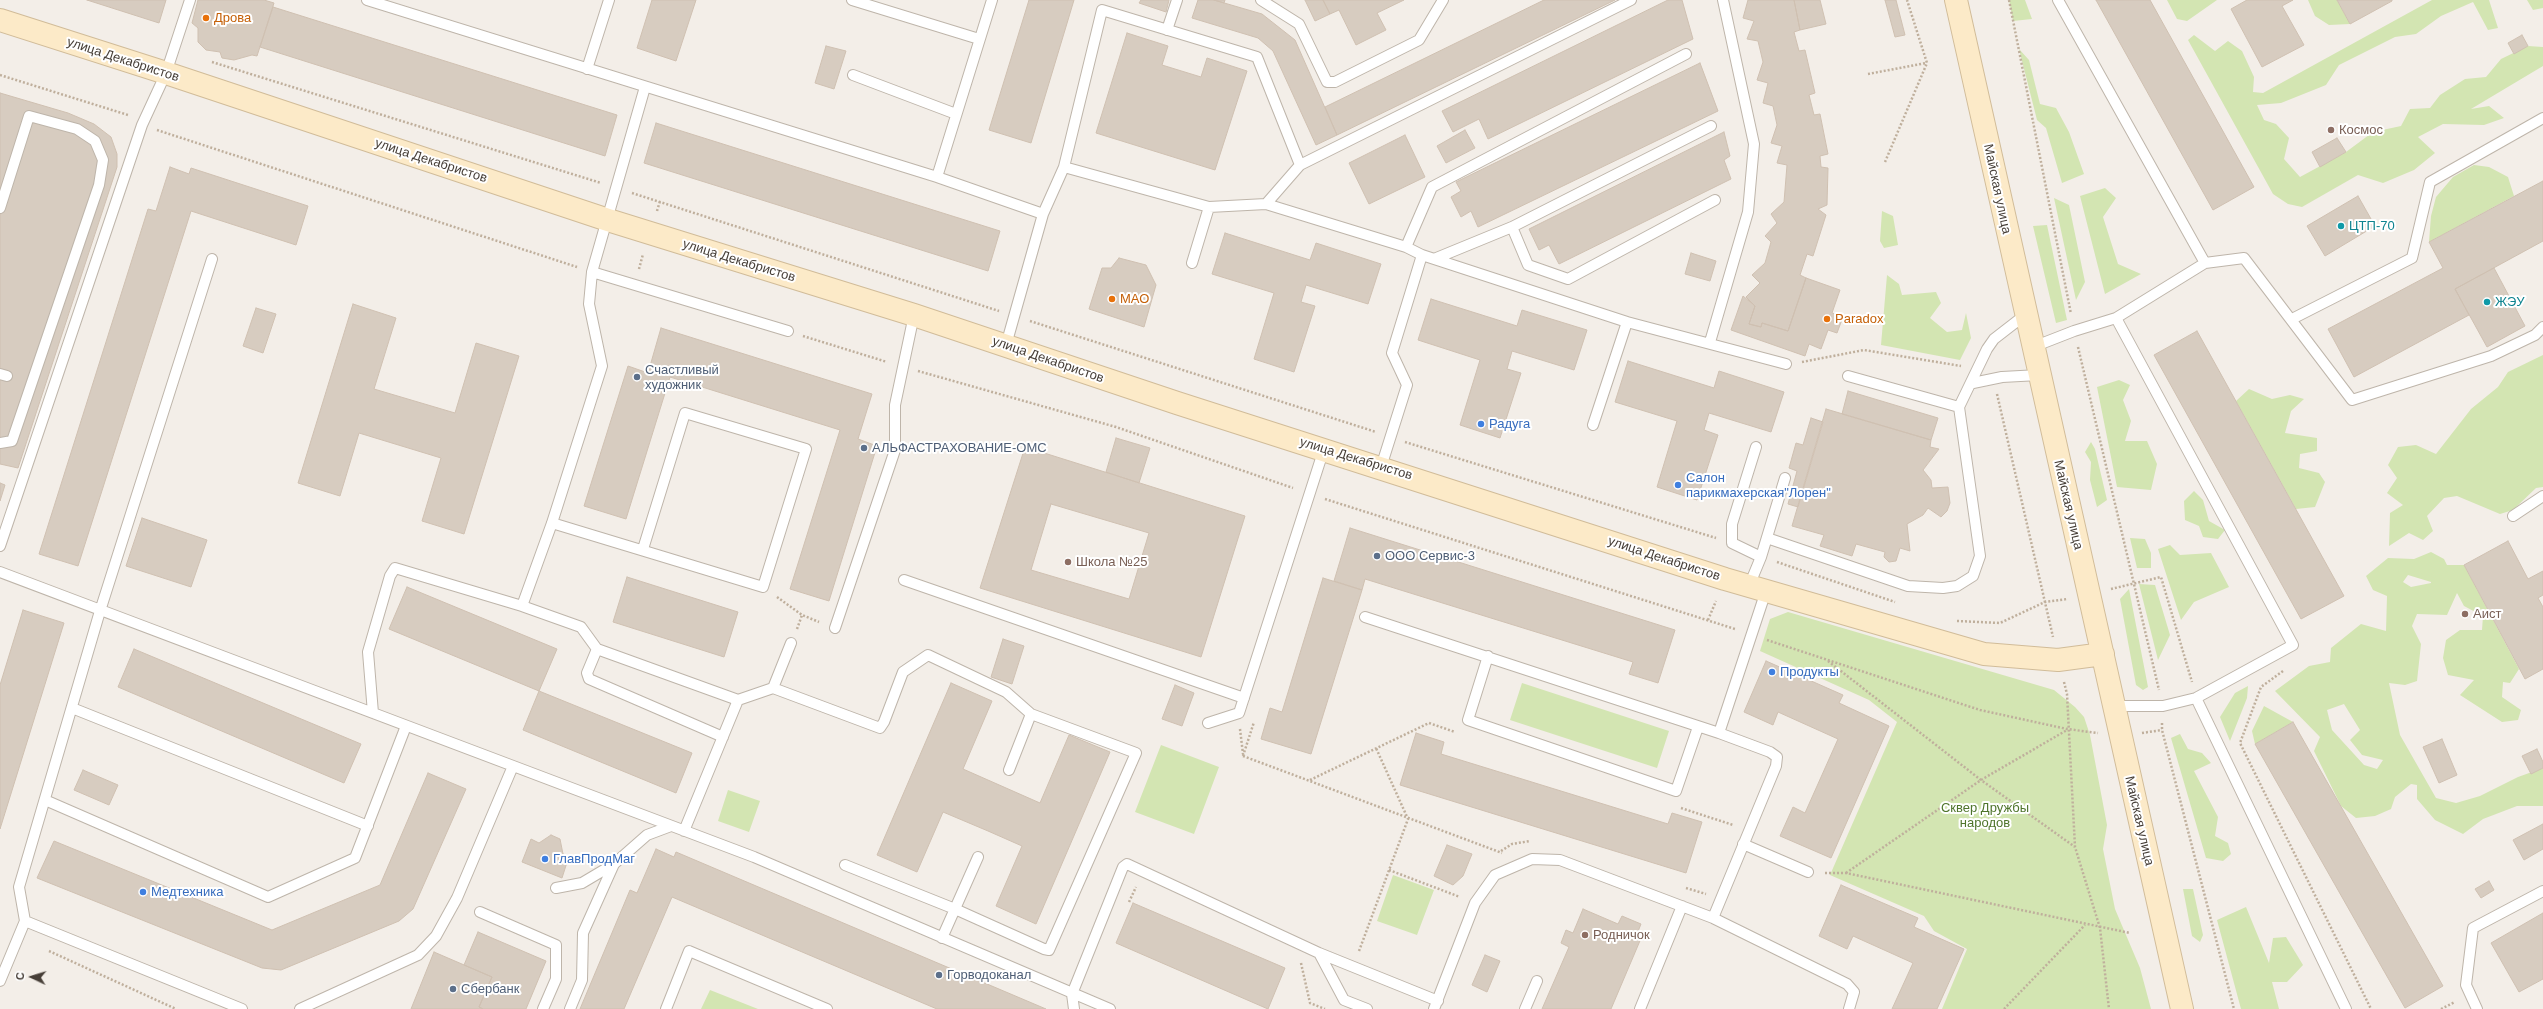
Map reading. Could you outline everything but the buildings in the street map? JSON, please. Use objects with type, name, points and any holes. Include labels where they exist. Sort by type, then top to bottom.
[{"type":"street","name":"Майская улица","points":[[1956,0],[2025,315],[2115,706],[2119,736],[2182,1009]]},
{"type":"street","name":"улица Декабристов","points":[[2,25],[166,73],[608,220],[914,315],[1758,589],[1984,654],[2058,660],[2103,654]]},
{"type":"lane","points":[[0,546],[142,125],[166,73],[190,0]]},
{"type":"lane","points":[[367,0],[937,177],[1043,214]]},
{"type":"lane","points":[[587,68],[609,0]]},
{"type":"lane","points":[[852,0],[979,39]]},
{"type":"lane","points":[[937,177],[992,0]]},
{"type":"lane","points":[[1168,30],[1177,0]]},
{"type":"lane","points":[[1260,0],[1299,24],[1327,82],[1334,82],[1419,40],[1443,0]]},
{"type":"lane","points":[[1266,204],[1300,165],[1631,0]]},
{"type":"lane","points":[[1710,342],[1748,212],[1754,144],[1723,0]]},
{"type":"lane","points":[[2058,0],[2205,263]]},
{"type":"lane","points":[[1006,346],[1016,317],[1043,214],[1064,167],[1102,10],[1257,57],[1300,165]]},
{"type":"lane","points":[[1406,247],[1432,187],[1686,54]]},
{"type":"lane","points":[[853,75],[956,114]]},
{"type":"lane","points":[[522,606],[552,523],[602,366],[589,304],[592,272],[645,87]]},
{"type":"lane","points":[[0,208],[29,116],[77,130],[95,141],[103,160],[100,185],[12,441],[0,444]]},
{"type":"lane","points":[[2292,319],[2412,258],[2430,182],[2543,118]]},
{"type":"lane","points":[[1434,259],[1512,227],[1711,126]]},
{"type":"lane","points":[[1064,167],[1209,206],[1266,204],[1406,247],[1422,255],[1627,322],[1710,342],[1786,364]]},
{"type":"lane","points":[[1512,227],[1528,265],[1568,279],[1715,200]]},
{"type":"lane","points":[[1192,263],[1209,206]]},
{"type":"lane","points":[[1381,467],[1407,385],[1392,353],[1422,255]]},
{"type":"lane","points":[[2033,347],[2074,331],[2116,318],[2205,263],[2244,258],[2292,319],[2352,400],[2491,356],[2535,335],[2543,328]]},
{"type":"lane","points":[[0,981],[26,921],[18,887],[100,611],[212,259]]},
{"type":"lane","points":[[592,272],[788,331]]},
{"type":"lane","points":[[835,628],[895,450],[895,405],[914,315]]},
{"type":"lane","points":[[1767,538],[1908,586],[1943,588],[1957,586],[1973,576],[1980,556],[1959,407],[1973,383],[1987,349],[1994,339],[2025,315]]},
{"type":"lane","points":[[2115,706],[2163,706],[2196,698],[2294,645],[2116,318]]},
{"type":"lane","points":[[1593,425],[1627,322]]},
{"type":"lane","points":[[1973,383],[1994,379],[2039,375]]},
{"type":"lane","points":[[1848,376],[1959,407]]},
{"type":"lane","points":[[552,523],[643,549],[763,587],[806,449],[797,445],[685,413],[643,549]]},
{"type":"lane","points":[[1756,447],[1732,524],[1732,543],[1761,557]]},
{"type":"lane","points":[[1208,723],[1239,714],[1324,449]]},
{"type":"lane","points":[[1719,733],[1751,634],[1761,557],[1785,478]]},
{"type":"lane","points":[[2513,516],[2543,496]]},
{"type":"lane","points":[[373,714],[368,652],[390,576],[395,568],[522,606],[581,627],[597,649],[738,700],[774,688],[880,728],[884,722],[903,672],[928,655],[1006,692],[1031,714],[1136,753],[1049,950],[955,909],[845,865]]},
{"type":"lane","points":[[0,572],[754,857],[1110,1009]]},
{"type":"lane","points":[[904,580],[1244,698]]},
{"type":"lane","points":[[1365,617],[1488,656],[1719,733],[1770,752],[1777,757],[1749,831],[1713,918]]},
{"type":"lane","points":[[774,688],[791,643]]},
{"type":"lane","points":[[597,649],[588,673],[589,679],[723,737]]},
{"type":"lane","points":[[1488,656],[1468,720],[1676,791],[1698,727]]},
{"type":"lane","points":[[2196,698],[2346,1009]]},
{"type":"lane","points":[[684,831],[738,700]]},
{"type":"lane","points":[[72,708],[368,826]]},
{"type":"lane","points":[[1009,770],[1031,714]]},
{"type":"lane","points":[[45,800],[268,897],[355,858],[406,726]]},
{"type":"lane","points":[[300,1009],[418,955],[436,936],[457,898],[513,766]]},
{"type":"lane","points":[[556,888],[582,883],[614,864],[647,835],[671,826]]},
{"type":"lane","points":[[1743,844],[1808,872]]},
{"type":"lane","points":[[942,938],[978,857]]},
{"type":"lane","points":[[1074,1009],[1072,994],[1123,867],[1127,864],[1319,953],[1436,1005],[1475,903],[1495,875],[1532,859],[1560,860],[1713,918],[1847,984],[1854,992],[1849,1009]]},
{"type":"lane","points":[[570,1009],[582,980],[583,933],[614,864]]},
{"type":"lane","points":[[2478,1009],[2466,985],[2473,928],[2543,891]]},
{"type":"lane","points":[[1640,1009],[1682,906]]},
{"type":"lane","points":[[480,912],[556,946],[556,979],[543,1009]]},
{"type":"lane","points":[[26,921],[242,1009]]},
{"type":"lane","points":[[666,1009],[689,951],[827,1009]]},
{"type":"lane","points":[[1319,953],[1344,1000],[1367,1009]]},
{"type":"lane","points":[[1525,1009],[1537,981]]},
{"type":"path","points":[[1885,162],[1927,63],[1907,0]]},
{"type":"path","points":[[2009,0],[2074,331],[2163,706],[2162,730],[2234,1009]]},
{"type":"path","points":[[174,50],[617,188],[1390,437],[1732,543]]},
{"type":"path","points":[[1868,74],[1927,63]]},
{"type":"path","points":[[0,75],[125,113],[142,125],[592,272]]},
{"type":"path","points":[[788,331],[903,367],[1116,427],[1310,494],[1751,634],[1980,710],[2067,729],[2119,736],[2162,730]]},
{"type":"path","points":[[1786,364],[1864,350],[1979,369]]},
{"type":"path","points":[[1994,379],[2045,602]]},
{"type":"path","points":[[2161,577],[2196,698]]},
{"type":"path","points":[[763,587],[802,615],[835,628]]},
{"type":"path","points":[[791,643],[802,615]]},
{"type":"path","points":[[2294,645],[2301,659],[2261,687],[2240,742],[2371,1009]]},
{"type":"path","points":[[1826,659],[1981,780],[2075,847]]},
{"type":"path","points":[[1239,714],[1243,756],[1501,851]]},
{"type":"path","points":[[1310,780],[1429,723],[1458,733]]},
{"type":"path","points":[[1846,873],[1981,780],[2067,729]]},
{"type":"path","points":[[2067,729],[2075,847],[2100,928],[2109,1009]]},
{"type":"path","points":[[1353,967],[1408,818],[1376,748]]},
{"type":"path","points":[[1674,806],[1749,831]]},
{"type":"path","points":[[1389,870],[1475,903]]},
{"type":"path","points":[[1808,872],[1846,873],[2085,925],[2130,933]]},
{"type":"path","points":[[1135,888],[1143,891]]},
{"type":"path","points":[[2004,1009],[2085,925]]},
{"type":"path","points":[[18,937],[176,1009]]},
{"type":"path","points":[[1300,960],[1310,1003],[1325,1009]]},
{"type":"green space","points":[[2009,0],[2025,0],[2032,19],[2013,21]]},
{"type":"green space","points":[[2167,0],[2217,0],[2187,21],[2177,19]]},
{"type":"green space","points":[[2308,0],[2337,0],[2350,24],[2329,25],[2315,16]]},
{"type":"green space","points":[[2432,0],[2489,0],[2498,28],[2488,30],[2473,2],[2441,16],[2416,34],[2395,37],[2339,65],[2326,85],[2281,103],[2257,105],[2264,120],[2276,124],[2289,138],[2284,159],[2300,177],[2346,152],[2373,132],[2401,126],[2410,109],[2430,108],[2440,95],[2465,79],[2486,77],[2501,59],[2528,46],[2543,47],[2543,66],[2471,109],[2489,106],[2504,118],[2484,125],[2443,124],[2418,137],[2435,153],[2414,170],[2383,183],[2358,175],[2302,207],[2288,204],[2273,194],[2188,40],[2194,35],[2215,51],[2228,41],[2242,51],[2254,77],[2253,92],[2263,93]]},
{"type":"green space","points":[[2527,0],[2543,0],[2543,8],[2533,10]]},
{"type":"green space","points":[[2019,49],[2029,60],[2040,104],[2056,108],[2069,132],[2084,174],[2062,183],[2046,128],[2037,120]]},
{"type":"green space","points":[[2474,165],[2489,167],[2508,177],[2514,196],[2429,242],[2431,216],[2436,197],[2453,177]]},
{"type":"green space","points":[[2105,188],[2116,198],[2103,217],[2118,264],[2141,274],[2105,294],[2080,196]]},
{"type":"green space","points":[[2054,198],[2069,205],[2085,282],[2076,300]]},
{"type":"green space","points":[[1882,211],[1893,216],[1898,245],[1884,248],[1880,241]]},
{"type":"green space","points":[[2047,225],[2067,320],[2056,323],[2033,226]]},
{"type":"green space","points":[[1887,275],[1899,284],[1902,295],[1936,292],[1941,303],[1930,318],[1947,332],[1962,330],[1966,313],[1971,338],[1960,360],[1881,345]]},
{"type":"green space","points":[[2543,355],[2543,487],[2536,488],[2513,510],[2500,514],[2457,496],[2444,498],[2427,516],[2433,531],[2423,540],[2409,533],[2389,546],[2390,513],[2403,505],[2387,493],[2397,478],[2388,465],[2398,447],[2416,445],[2436,454],[2471,409],[2498,387],[2508,372]]},
{"type":"green space","points":[[2119,380],[2130,385],[2123,400],[2131,421],[2125,441],[2147,441],[2157,464],[2151,490],[2117,487],[2097,387]]},
{"type":"green space","points":[[2249,389],[2272,399],[2290,395],[2304,399],[2291,411],[2285,433],[2317,438],[2317,451],[2300,454],[2299,468],[2319,473],[2325,482],[2315,507],[2296,509],[2236,401]]},
{"type":"green space","points":[[2091,442],[2095,449],[2107,500],[2097,507],[2090,480],[2091,462],[2085,452]]},
{"type":"green space","points":[[2194,491],[2203,500],[2209,521],[2225,530],[2218,539],[2203,537],[2199,526],[2185,520],[2184,501]]},
{"type":"green space","points":[[2130,538],[2145,539],[2151,553],[2151,568],[2137,568]]},
{"type":"green space","points":[[2170,545],[2180,555],[2211,553],[2229,587],[2194,602],[2181,620],[2158,549]]},
{"type":"green space","points":[[2431,552],[2444,559],[2447,565],[2464,565],[2519,669],[2510,683],[2503,682],[2502,697],[2521,710],[2518,720],[2502,722],[2460,695],[2474,680],[2448,675],[2443,658],[2446,640],[2460,630],[2482,630],[2483,616],[2464,606],[2457,593],[2447,615],[2417,614],[2412,626],[2421,644],[2417,681],[2405,685],[2389,683],[2400,735],[2436,798],[2456,803],[2480,796],[2518,777],[2543,768],[2543,806],[2517,806],[2483,819],[2463,834],[2435,820],[2417,799],[2417,785],[2411,784],[2395,797],[2391,809],[2375,816],[2356,818],[2341,806],[2314,751],[2320,737],[2275,691],[2309,666],[2330,662],[2331,648],[2361,624],[2386,631],[2387,596],[2373,590],[2366,576],[2388,558],[2414,559]],"holes":[[[2408,575],[2431,582],[2431,583],[2411,587],[2403,582]],[[2344,704],[2360,730],[2350,740],[2362,755],[2383,760],[2377,769],[2364,765],[2332,730],[2327,710]]]},
{"type":"green space","points":[[2139,584],[2155,585],[2170,635],[2158,660]]},
{"type":"green space","points":[[2129,589],[2148,687],[2143,690],[2136,685],[2120,599]]},
{"type":"green space","name":"Сквер Дружбы народов","points":[[1788,612],[2054,690],[2075,707],[2084,717],[2090,735],[2107,825],[2103,849],[2115,909],[2140,968],[2151,1009],[1942,1009],[1967,949],[1934,931],[1924,916],[1830,875],[1897,722],[1869,700],[1760,651],[1770,619]]},
{"type":"green space","points":[[1522,683],[1669,731],[1657,768],[1510,720]]},
{"type":"green space","points":[[2248,686],[2247,698],[2230,741],[2220,717],[2235,693]]},
{"type":"green space","points":[[2264,706],[2293,722],[2255,744],[2252,731]]},
{"type":"green space","points":[[2180,734],[2188,749],[2202,753],[2211,763],[2194,771],[2218,817],[2215,836],[2228,843],[2231,854],[2223,861],[2206,858],[2171,738]]},
{"type":"green space","points":[[1161,745],[1219,767],[1194,834],[1135,812]]},
{"type":"green space","points":[[728,790],[760,801],[749,832],[718,821]]},
{"type":"green space","points":[[1393,875],[1434,890],[1417,935],[1377,921]]},
{"type":"green space","points":[[2183,889],[2193,889],[2203,935],[2200,942],[2192,936]]},
{"type":"green space","points":[[2246,907],[2269,963],[2273,938],[2286,937],[2303,965],[2287,982],[2272,982],[2279,1009],[2241,1009],[2217,920]]},
{"type":"green space","points":[[710,990],[758,1009],[701,1009]]},
{"type":"place","name":"Дрова","points":[[206,18]]},
{"type":"place","name":"Космос","points":[[2331,130]]},
{"type":"place","name":"ЦТП-70","points":[[2341,226]]},
{"type":"place","name":"МАО","points":[[1112,299]]},
{"type":"place","name":"ЖЭУ","points":[[2487,302]]},
{"type":"place","name":"Paradox","points":[[1827,319]]},
{"type":"place","name":"Счастливый художник","points":[[637,377]]},
{"type":"place","name":"Радуга","points":[[1481,424]]},
{"type":"place","name":"АЛЬФАСТРАХОВАНИЕ-ОМС","points":[[864,448]]},
{"type":"place","name":"Салон парикмахерская\"Лорен\"","points":[[1678,485]]},
{"type":"place","name":"ООО Сервис-3","points":[[1377,556]]},
{"type":"place","name":"Школа №25","points":[[1068,562]]},
{"type":"place","name":"Аист","points":[[2465,614]]},
{"type":"place","name":"Продукты","points":[[1772,672]]},
{"type":"place","name":"ГлавПродМаг","points":[[545,859]]},
{"type":"place","name":"Медтехника","points":[[143,892]]},
{"type":"place","name":"Родничок","points":[[1585,935]]},
{"type":"place","name":"Горводоканал","points":[[939,975]]},
{"type":"place","name":"Сбербанк","points":[[453,989]]}]
